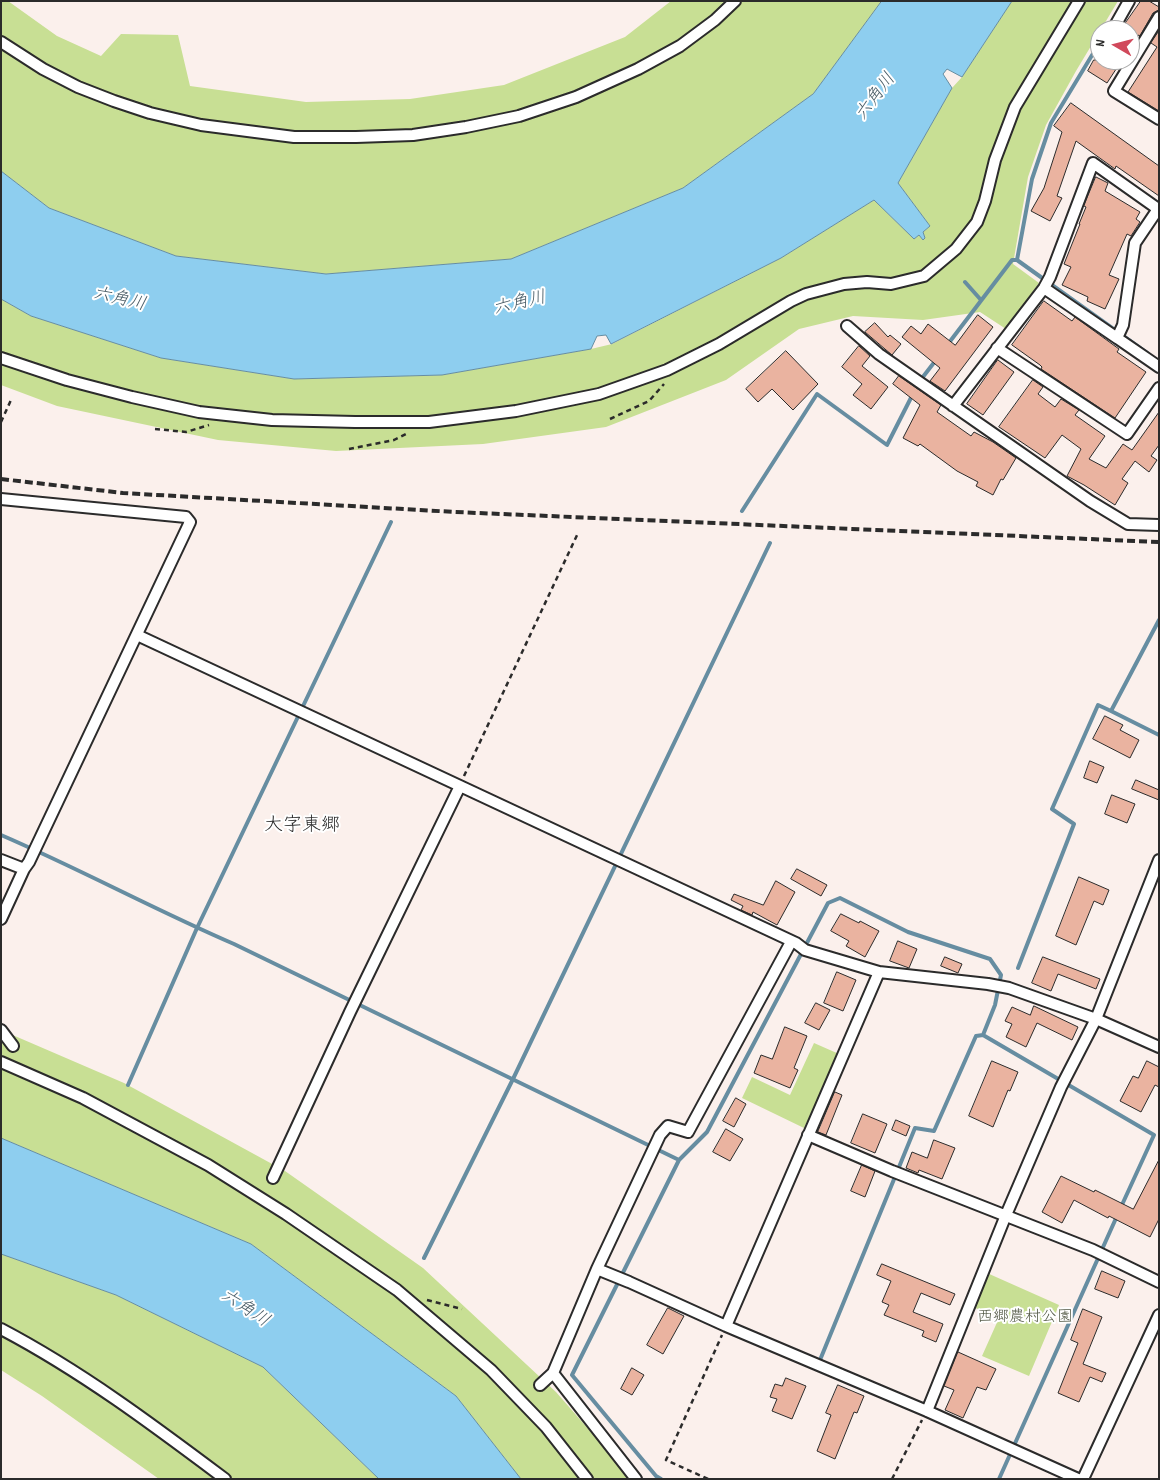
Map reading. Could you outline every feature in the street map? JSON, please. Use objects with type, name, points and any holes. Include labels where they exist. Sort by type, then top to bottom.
[{"type":"street","points":[[1,42],[43,69],[78,87],[150,113],[201,125],[294,137],[413,135],[519,116],[576,97],[638,70],[680,46],[715,20],[735,1]]},
{"type":"street","points":[[1,358],[67,380],[132,397],[199,412],[272,420],[429,422],[516,411],[599,394],[667,370],[719,344],[806,294],[844,284],[867,282],[892,284],[924,276],[956,249],[977,222],[985,201],[995,160],[1015,107],[1079,1]]},
{"type":"street","points":[[1118,20],[1129,1]]},
{"type":"street","points":[[1159,17],[1114,91],[1159,119]]},
{"type":"street","points":[[953,406],[1047,283],[1093,163],[1158,209],[1135,243],[1120,333]]},
{"type":"street","points":[[1047,283],[1120,333],[1159,367]]},
{"type":"street","points":[[846,326],[879,354],[919,383],[1090,501],[1128,524],[1159,526]]},
{"type":"street","points":[[997,348],[1127,434],[1159,388]]},
{"type":"street","points":[[1,499],[186,517],[190,522],[1,919]]},
{"type":"street","points":[[137,635],[793,942],[805,950],[879,972],[988,984],[1008,988],[1096,1019],[1159,1047]]},
{"type":"street","points":[[273,1178],[350,1012],[460,786]]},
{"type":"street","points":[[1,860],[27,865]]},
{"type":"street","points":[[927,1411],[1006,1215],[1067,1072],[1096,1019],[1159,860]]},
{"type":"street","points":[[540,1385],[553,1373],[597,1269],[660,1135],[668,1126],[688,1132],[793,942]]},
{"type":"street","points":[[726,1326],[879,972]]},
{"type":"street","points":[[1,1030],[13,1046]]},
{"type":"street","points":[[1,1062],[83,1098],[208,1164],[286,1214],[397,1290],[491,1370],[546,1427],[587,1479]]},
{"type":"street","points":[[808,1135],[897,1173],[1093,1250],[1159,1282]]},
{"type":"street","points":[[597,1269],[927,1411],[1078,1479]]},
{"type":"street","points":[[1083,1479],[1159,1315]]},
{"type":"street","points":[[1,1329],[31,1345],[128,1407],[225,1479]]},
{"type":"street","points":[[553,1373],[636,1479]]},
{"type":"path","points":[[610,420],[649,401],[666,382]]},
{"type":"path","points":[[1,422],[11,400]]},
{"type":"path","points":[[155,429],[186,432],[213,424]]},
{"type":"path","points":[[349,449],[394,440],[412,431]]},
{"type":"path","points":[[460,786],[578,533]]},
{"type":"path","points":[[427,1300],[462,1310]]},
{"type":"path","points":[[708,1479],[666,1460],[726,1326]]},
{"type":"path","points":[[892,1479],[927,1411]]},
{"type":"green space","points":[[1,1],[8,1],[57,36],[101,56],[121,34],[178,35],[190,86],[306,102],[410,99],[504,85],[625,37],[671,1],[882,1],[813,94],[683,188],[511,259],[326,274],[176,256],[49,208],[1,171]]},
{"type":"green space","points":[[1012,1],[1118,1],[1107,20],[1090,20],[1090,48],[1046,125],[1028,177],[1013,264],[1039,283],[1006,329],[980,312],[923,320],[853,316],[799,329],[726,380],[606,427],[483,444],[336,451],[218,440],[57,406],[1,385],[1,299],[31,316],[161,358],[294,379],[442,375],[612,344],[781,258],[874,200],[914,239],[919,235],[923,240],[925,238],[923,232],[930,226],[898,183],[952,88],[962,77]]},
{"type":"green space","points":[[1,1030],[124,1083],[285,1171],[423,1268],[556,1392],[632,1479],[521,1479],[456,1396],[251,1244],[1,1138]]},
{"type":"green space","points":[[814,1043],[839,1054],[804,1128],[742,1098],[752,1077],[790,1095]]},
{"type":"green space","points":[[1,1254],[116,1295],[263,1367],[379,1479],[159,1479],[42,1396],[1,1370]]},
{"type":"green space","name":"西郷農村公園","points":[[987,1273],[1059,1305],[1029,1376],[982,1356],[999,1318],[973,1307]]},
{"type":"water","name":"六角川","points":[[882,1],[1012,1],[962,77],[947,69],[943,74],[952,88],[898,183],[930,226],[923,232],[925,238],[923,240],[919,235],[914,239],[874,200],[781,258],[611,344],[606,335],[597,336],[591,349],[442,375],[294,379],[161,358],[31,316],[1,299],[1,171],[49,208],[176,256],[326,274],[511,259],[683,188],[813,94]]},
{"type":"water","name":"六角川","points":[[1,1138],[251,1244],[456,1396],[521,1479],[379,1479],[263,1367],[116,1295],[1,1254]]},
{"type":"building","points":[[1141,1],[1149,1],[1159,7],[1159,10],[1153,13],[1140,36],[1140,20],[1128,20]]},
{"type":"building","points":[[1159,31],[1159,111],[1128,92],[1157,47],[1151,43]]},
{"type":"building","points":[[1090,67],[1090,70],[1115,70],[1107,83],[1088,71]]},
{"type":"building","points":[[1071,103],[1159,166],[1159,196],[1116,166],[1115,169],[1076,141],[1057,196],[1062,198],[1050,221],[1031,211],[1044,188],[1062,132],[1054,126]]},
{"type":"building","points":[[1096,177],[1108,183],[1105,191],[1140,212],[1136,219],[1140,222],[1131,236],[1127,234],[1109,275],[1119,279],[1105,309],[1087,301],[1088,297],[1062,285],[1071,267],[1064,264]]},
{"type":"building","points":[[1044,301],[1072,321],[1075,317],[1119,349],[1117,352],[1146,372],[1115,418],[1041,369],[1040,365],[1012,345]]},
{"type":"building","points":[[978,315],[993,327],[945,391],[930,381],[940,368],[902,337],[911,326],[921,334],[928,324],[955,345]]},
{"type":"building","points":[[875,323],[888,337],[890,335],[901,344],[892,355],[865,332]]},
{"type":"building","points":[[859,346],[870,356],[862,366],[888,387],[871,409],[853,395],[862,384],[842,367]]},
{"type":"building","points":[[786,351],[818,384],[793,410],[772,389],[758,402],[746,389]]},
{"type":"building","points":[[998,360],[1014,372],[983,415],[967,404]]},
{"type":"building","points":[[899,376],[941,405],[937,412],[971,436],[974,432],[1016,458],[1003,480],[1001,479],[993,495],[976,486],[978,482],[957,471],[920,444],[918,446],[903,438],[920,405],[893,384]]},
{"type":"building","points":[[1033,380],[1043,387],[1038,394],[1055,407],[1061,399],[1079,410],[1075,415],[1105,436],[1089,459],[1106,468],[1123,444],[1132,450],[1159,412],[1159,445],[1151,456],[1157,460],[1149,472],[1135,461],[1122,479],[1128,483],[1115,505],[1067,476],[1081,449],[1062,435],[1045,458],[999,427]]},
{"type":"building","points":[[1105,716],[1123,725],[1120,730],[1139,740],[1130,758],[1093,739]]},
{"type":"building","points":[[1090,761],[1104,767],[1097,783],[1084,778]]},
{"type":"building","points":[[1136,780],[1159,790],[1159,800],[1132,789]]},
{"type":"building","points":[[1112,795],[1135,804],[1127,823],[1105,814]]},
{"type":"building","points":[[797,869],[827,885],[821,896],[791,879]]},
{"type":"building","points":[[1079,877],[1109,890],[1103,905],[1094,901],[1076,945],[1056,936]]},
{"type":"building","points":[[776,881],[795,892],[777,925],[753,912],[752,915],[741,910],[743,906],[731,900],[734,894],[763,905]]},
{"type":"building","points":[[841,914],[879,931],[865,957],[846,946],[849,941],[831,931]]},
{"type":"building","points":[[898,941],[917,949],[909,968],[890,961]]},
{"type":"building","points":[[945,957],[962,964],[958,973],[941,966]]},
{"type":"building","points":[[1043,957],[1100,979],[1096,989],[1058,974],[1051,991],[1032,983]]},
{"type":"building","points":[[837,972],[856,980],[843,1011],[824,1003]]},
{"type":"building","points":[[816,1003],[830,1010],[819,1030],[805,1023]]},
{"type":"building","points":[[1034,1006],[1078,1027],[1072,1040],[1037,1023],[1026,1047],[1006,1037],[1012,1024],[1005,1021],[1012,1007],[1030,1015]]},
{"type":"building","points":[[785,1027],[807,1036],[794,1068],[798,1070],[790,1088],[754,1073],[761,1055],[772,1059]]},
{"type":"building","points":[[992,1061],[1018,1072],[1010,1091],[1008,1090],[993,1127],[969,1116]]},
{"type":"building","points":[[1147,1061],[1159,1067],[1159,1087],[1155,1085],[1141,1112],[1120,1101],[1133,1076],[1138,1078]]},
{"type":"building","points":[[835,1092],[842,1095],[826,1135],[818,1132]]},
{"type":"building","points":[[736,1098],[746,1104],[734,1127],[723,1121]]},
{"type":"building","points":[[863,1114],[887,1124],[875,1153],[851,1143]]},
{"type":"building","points":[[896,1120],[910,1126],[906,1136],[892,1130]]},
{"type":"building","points":[[726,1129],[743,1139],[730,1161],[713,1152]]},
{"type":"building","points":[[934,1140],[955,1148],[942,1179],[919,1170],[918,1173],[906,1168],[912,1152],[927,1158]]},
{"type":"building","points":[[1159,1160],[1159,1219],[1150,1237],[1074,1200],[1062,1223],[1042,1212],[1061,1176],[1133,1209]]},
{"type":"building","points":[[862,1165],[875,1171],[865,1197],[851,1191]]},
{"type":"building","points":[[882,1264],[955,1294],[950,1305],[921,1293],[913,1312],[943,1324],[936,1342],[922,1336],[924,1331],[884,1315],[889,1305],[882,1302],[891,1281],[877,1275]]},
{"type":"building","points":[[1102,1271],[1125,1281],[1118,1298],[1095,1289]]},
{"type":"building","points":[[668,1308],[684,1316],[663,1354],[647,1345]]},
{"type":"building","points":[[1083,1309],[1102,1317],[1083,1364],[1106,1373],[1102,1382],[1090,1377],[1079,1402],[1058,1393],[1078,1343],[1071,1340]]},
{"type":"building","points":[[958,1352],[996,1369],[986,1390],[977,1387],[963,1418],[945,1410],[954,1390],[944,1386]]},
{"type":"building","points":[[632,1368],[644,1375],[632,1395],[621,1389]]},
{"type":"building","points":[[786,1378],[806,1386],[792,1419],[772,1411],[777,1399],[770,1397],[775,1384],[782,1386]]},
{"type":"building","points":[[838,1385],[864,1396],[857,1413],[854,1412],[835,1459],[817,1451],[831,1415],[826,1413]]},
{"type":"waterway","points":[[1017,260],[1032,179],[1051,123],[1090,59]]},
{"type":"waterway","points":[[948,344],[1012,260],[1017,260],[1147,353]]},
{"type":"waterway","points":[[965,282],[981,300]]},
{"type":"waterway","points":[[742,511],[817,394],[887,445],[919,382],[936,360]]},
{"type":"waterway","points":[[128,1085],[197,928],[391,522]]},
{"type":"waterway","points":[[424,1258],[513,1079],[770,543]]},
{"type":"waterway","points":[[1018,968],[1074,824],[1052,809],[1098,705],[1111,711],[1159,620]]},
{"type":"waterway","points":[[1111,711],[1159,735]]},
{"type":"waterway","points":[[1,835],[234,944],[679,1160]]},
{"type":"waterway","points":[[661,1479],[656,1476],[572,1375],[679,1160],[707,1132],[828,903],[840,898],[908,932],[990,959],[1001,975],[995,1005],[983,1035],[1154,1135],[1121,1207]]},
{"type":"waterway","points":[[820,1360],[915,1128],[934,1131],[976,1036],[983,1035]]},
{"type":"waterway","points":[[999,1479],[1117,1216]]},
{"type":"railway","points":[[1,479],[123,493],[455,512],[1159,542]]},
{"type":"district","name":"大字東郷","points":[[302,827]]}]
